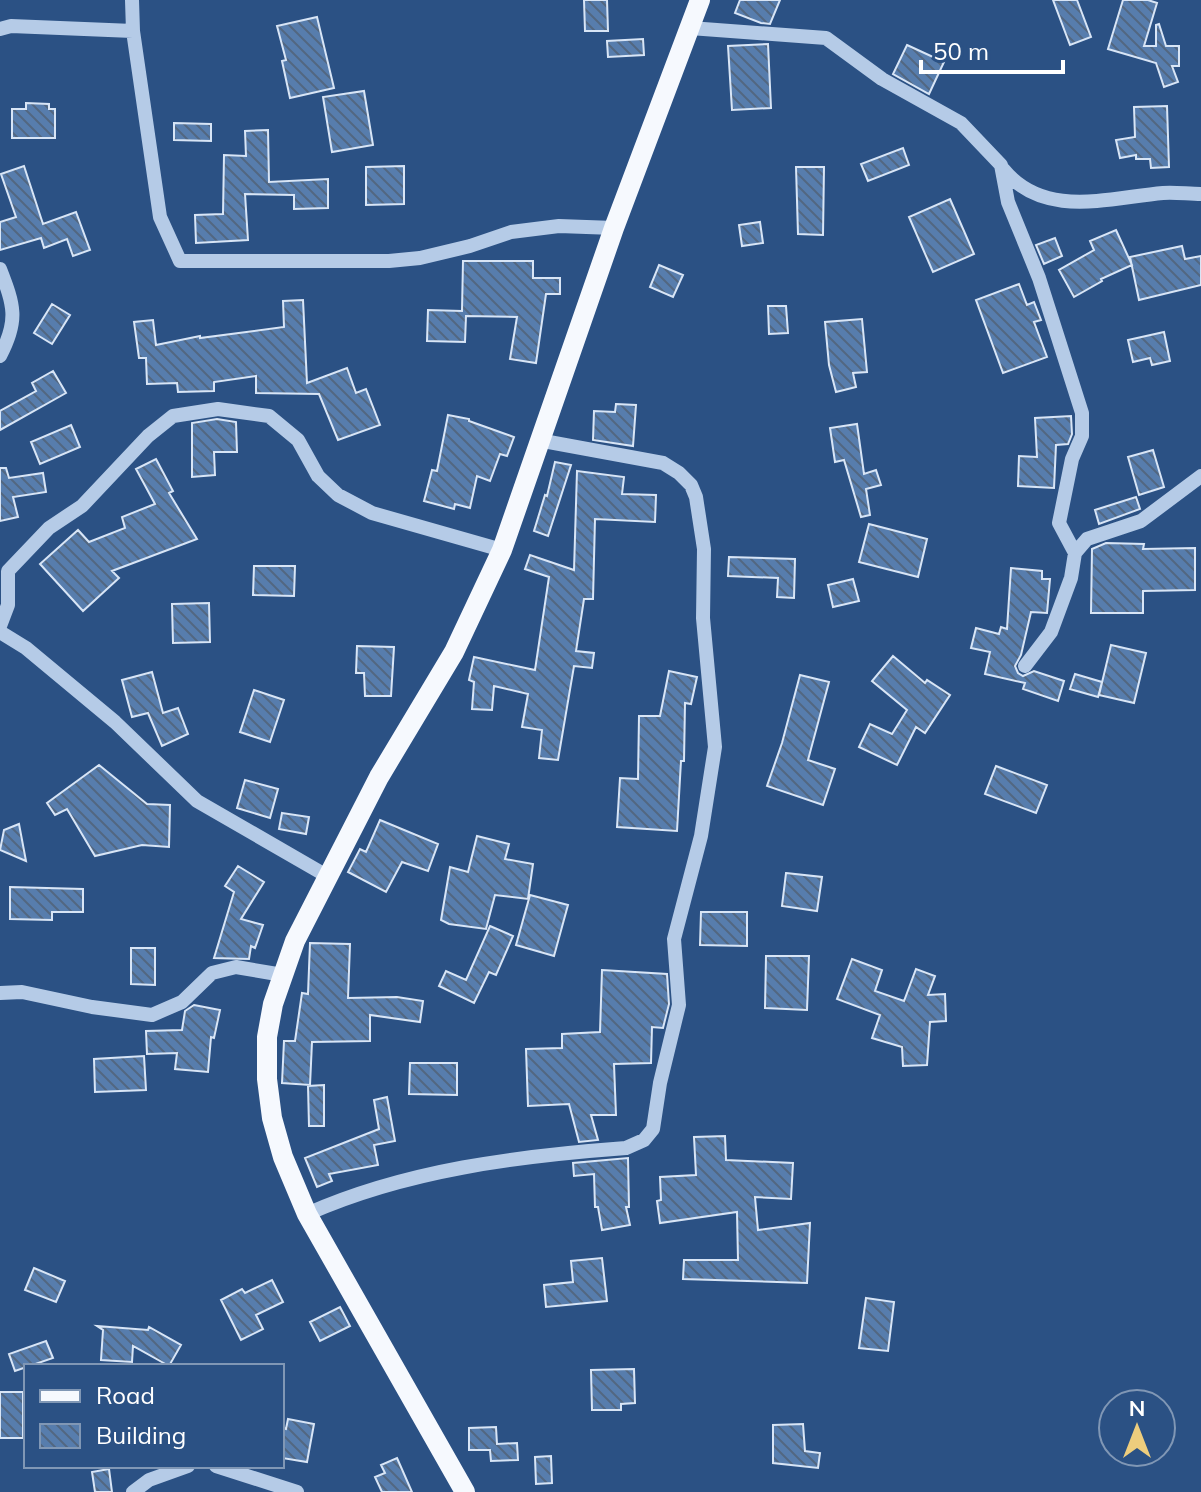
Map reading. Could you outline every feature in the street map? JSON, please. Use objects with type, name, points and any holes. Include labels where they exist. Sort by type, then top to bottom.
[{"type":"main road","points":[[465,1492],[307,1214],[283,1157],[272,1118],[267,1079],[267,1037],[273,1004],[295,941],[379,777],[454,652],[502,550],[614,228],[700,0]]},
{"type":"street","points":[[132,0],[133,31],[160,217],[180,261],[389,261],[457,249],[511,232],[559,226],[614,228]]},
{"type":"street","points":[[0,29],[11,26],[133,31]]},
{"type":"street","points":[[690,28],[826,38],[882,79],[961,123],[1014,182],[1030,193],[1056,201],[1116,201],[1165,193],[1201,194]]},
{"type":"street","points":[[1001,165],[1008,202],[1039,278],[1082,413],[1082,436],[1072,459],[1059,523],[1075,553]]},
{"type":"street","points":[[0,269],[14,312],[10,337],[0,356]]},
{"type":"street","points":[[0,626],[8,605],[8,571],[49,528],[82,506],[148,436],[173,416],[218,409],[269,416],[298,440],[318,476],[338,495],[372,513],[502,550]]},
{"type":"street","points":[[307,1214],[343,1198],[478,1164],[626,1148],[644,1140],[653,1129],[660,1083],[679,1005],[674,939],[701,836],[715,747],[703,618],[704,549],[696,497],[691,485],[663,463],[538,440]]},
{"type":"street","points":[[1025,666],[1051,632],[1071,578],[1075,553],[1087,539],[1141,521],[1201,476]]},
{"type":"street","points":[[0,632],[26,648],[104,713],[197,801],[327,876]]},
{"type":"street","points":[[0,993],[22,992],[92,1007],[152,1015],[182,1002],[212,973],[236,967],[283,975]]},
{"type":"street","points":[[133,1492],[149,1480],[182,1468]]},
{"type":"street","points":[[222,1468],[297,1492]]},
{"type":"building","points":[[584,0],[607,0],[608,31],[585,31]]},
{"type":"building","points":[[740,0],[780,0],[770,24],[735,13]]},
{"type":"building","points":[[1053,0],[1077,0],[1091,37],[1070,45]]},
{"type":"building","points":[[1123,0],[1157,3],[1144,46],[1156,46],[1156,25],[1159,24],[1166,46],[1179,46],[1179,66],[1172,66],[1178,82],[1164,87],[1156,63],[1108,49]]},
{"type":"building","points":[[317,17],[334,88],[290,98],[282,61],[286,60],[277,26]]},
{"type":"building","points":[[643,39],[644,55],[608,57],[607,41]]},
{"type":"building","points":[[768,44],[771,108],[732,110],[728,46]]},
{"type":"building","points":[[907,45],[944,62],[929,94],[893,74]]},
{"type":"building","points":[[364,91],[373,145],[332,152],[323,97]]},
{"type":"building","points":[[26,103],[49,104],[49,109],[55,109],[55,138],[12,138],[12,109],[26,109]]},
{"type":"building","points":[[1167,106],[1169,167],[1151,168],[1150,159],[1136,159],[1136,155],[1120,158],[1116,140],[1135,137],[1134,107]]},
{"type":"building","points":[[174,123],[211,124],[211,141],[174,140]]},
{"type":"building","points":[[268,130],[269,182],[328,179],[328,208],[294,209],[294,195],[245,194],[248,240],[196,243],[195,215],[223,214],[224,155],[246,156],[245,131]]},
{"type":"building","points":[[903,148],[909,165],[868,181],[861,164]]},
{"type":"building","points":[[24,166],[43,224],[76,212],[90,250],[73,256],[67,239],[44,248],[41,238],[0,250],[0,222],[16,217],[1,174]]},
{"type":"building","points":[[404,166],[404,204],[366,205],[366,167]]},
{"type":"building","points":[[796,167],[824,167],[823,235],[798,234]]},
{"type":"building","points":[[950,199],[974,254],[933,272],[909,217]]},
{"type":"building","points":[[760,222],[763,243],[742,246],[739,225]]},
{"type":"building","points":[[1116,230],[1132,265],[1101,279],[1074,297],[1059,270],[1094,250],[1090,241]]},
{"type":"building","points":[[1055,238],[1062,256],[1044,264],[1036,245]]},
{"type":"building","points":[[1182,246],[1185,259],[1201,256],[1201,285],[1139,300],[1130,257]]},
{"type":"building","points":[[463,261],[533,261],[533,278],[560,278],[560,294],[546,294],[536,363],[510,359],[517,317],[466,316],[465,342],[427,341],[428,310],[462,311]]},
{"type":"building","points":[[659,265],[683,275],[673,297],[650,287]]},
{"type":"building","points":[[1019,284],[1027,305],[1034,302],[1041,320],[1034,322],[1047,357],[1003,373],[976,300]]},
{"type":"building","points":[[303,300],[307,383],[347,368],[356,393],[366,389],[380,425],[338,440],[319,394],[256,393],[256,376],[214,382],[214,391],[178,392],[177,383],[147,384],[146,358],[139,358],[134,322],[153,320],[156,345],[200,336],[284,327],[283,301]]},
{"type":"building","points":[[52,304],[70,315],[52,344],[34,333]]},
{"type":"building","points":[[768,306],[786,306],[788,333],[769,334]]},
{"type":"building","points":[[862,319],[867,372],[853,373],[856,387],[836,392],[829,365],[825,322]]},
{"type":"building","points":[[1164,332],[1170,361],[1152,365],[1150,358],[1133,362],[1128,340]]},
{"type":"building","points":[[53,371],[66,393],[0,430],[0,411],[36,391],[32,383]]},
{"type":"building","points":[[616,404],[636,405],[633,446],[593,440],[594,411],[615,412]]},
{"type":"building","points":[[448,415],[469,419],[514,437],[507,456],[500,454],[490,481],[477,476],[470,508],[455,504],[454,509],[424,501],[432,470],[437,471]]},
{"type":"building","points":[[1071,416],[1072,434],[1068,444],[1056,445],[1054,488],[1018,486],[1019,456],[1037,457],[1035,418]]},
{"type":"building","points":[[217,419],[236,422],[237,452],[214,452],[215,475],[192,477],[192,423]]},
{"type":"building","points":[[857,424],[864,474],[876,470],[881,485],[866,489],[870,515],[861,517],[844,460],[835,462],[830,428]]},
{"type":"building","points":[[71,425],[80,447],[40,464],[31,442]]},
{"type":"building","points":[[1153,450],[1164,487],[1139,495],[1128,457]]},
{"type":"building","points":[[156,459],[173,491],[169,493],[197,539],[112,571],[119,578],[83,611],[40,564],[78,530],[89,542],[125,528],[122,517],[155,504],[136,469]]},
{"type":"building","points":[[555,462],[571,465],[548,536],[534,531]]},
{"type":"building","points":[[0,468],[6,468],[9,478],[43,473],[46,492],[13,497],[18,517],[0,521]]},
{"type":"building","points":[[577,471],[624,477],[622,494],[656,495],[655,522],[595,519],[593,599],[584,599],[576,651],[594,653],[592,668],[574,666],[558,760],[539,758],[542,730],[522,727],[528,694],[494,686],[492,710],[472,709],[474,682],[469,680],[474,657],[535,670],[549,577],[525,569],[530,555],[574,570]]},
{"type":"building","points":[[1136,497],[1140,509],[1099,524],[1095,510]]},
{"type":"building","points":[[869,524],[927,539],[918,577],[859,562]]},
{"type":"building","points":[[1106,543],[1144,544],[1143,549],[1195,548],[1195,590],[1143,591],[1143,613],[1091,613],[1092,549]]},
{"type":"building","points":[[729,557],[795,559],[794,598],[777,597],[778,578],[728,576]]},
{"type":"building","points":[[254,566],[295,566],[294,596],[253,595]]},
{"type":"building","points":[[1011,568],[1042,571],[1042,579],[1050,579],[1047,613],[1031,612],[1021,655],[1015,666],[1023,676],[1034,671],[1064,681],[1058,701],[1023,689],[1025,683],[985,674],[990,652],[971,648],[976,628],[999,634],[1001,627],[1007,629]]},
{"type":"building","points":[[853,579],[859,601],[833,607],[828,585]]},
{"type":"building","points":[[209,603],[210,642],[173,643],[172,604]]},
{"type":"building","points":[[1111,645],[1146,653],[1134,703],[1099,695]]},
{"type":"building","points":[[357,646],[394,647],[391,696],[365,696],[364,673],[356,673]]},
{"type":"building","points":[[893,656],[925,683],[927,680],[950,695],[925,733],[916,727],[897,765],[859,747],[870,724],[892,734],[907,710],[872,681]]},
{"type":"building","points":[[669,671],[697,677],[691,704],[685,703],[684,761],[681,761],[677,831],[617,827],[620,778],[638,779],[639,716],[660,716]]},
{"type":"building","points":[[152,672],[163,713],[178,708],[188,734],[162,746],[148,713],[132,717],[122,680]]},
{"type":"building","points":[[1075,674],[1102,682],[1098,697],[1070,689]]},
{"type":"building","points":[[800,675],[829,682],[808,760],[835,769],[823,805],[767,786]]},
{"type":"building","points":[[254,690],[284,700],[270,742],[240,732]]},
{"type":"building","points":[[99,765],[147,804],[170,805],[169,847],[142,845],[95,856],[67,809],[55,815],[47,803]]},
{"type":"building","points":[[996,766],[1047,785],[1036,813],[985,794]]},
{"type":"building","points":[[245,780],[278,789],[270,818],[237,808]]},
{"type":"building","points":[[282,813],[309,817],[306,834],[279,829]]},
{"type":"building","points":[[380,820],[438,844],[428,871],[402,862],[386,892],[348,872],[360,849],[366,852]]},
{"type":"building","points":[[19,824],[26,861],[0,850],[4,830]]},
{"type":"building","points":[[477,836],[509,844],[505,859],[533,864],[528,899],[495,895],[486,929],[441,920],[450,867],[468,872]]},
{"type":"building","points":[[238,866],[264,882],[241,919],[263,925],[255,948],[251,946],[249,959],[214,958],[234,892],[225,886]]},
{"type":"building","points":[[786,873],[822,877],[817,911],[782,906]]},
{"type":"building","points":[[10,887],[83,889],[83,912],[52,912],[52,920],[10,919]]},
{"type":"building","points":[[530,895],[568,905],[554,956],[516,945]]},
{"type":"building","points":[[701,912],[747,912],[747,946],[700,945]]},
{"type":"building","points":[[490,926],[513,936],[496,975],[489,972],[474,1003],[439,986],[446,971],[466,980]]},
{"type":"building","points":[[310,943],[350,944],[348,998],[397,997],[423,1001],[420,1022],[370,1015],[370,1041],[312,1042],[310,1085],[282,1083],[284,1041],[295,1041],[302,993],[308,994]]},
{"type":"building","points":[[131,948],[155,948],[155,985],[131,984]]},
{"type":"building","points":[[766,956],[809,956],[807,1010],[765,1008]]},
{"type":"building","points":[[852,959],[882,970],[875,991],[904,1001],[916,969],[935,976],[928,995],[945,994],[946,1021],[930,1022],[927,1065],[903,1066],[902,1047],[872,1038],[880,1015],[837,999]]},
{"type":"building","points":[[602,970],[667,974],[669,1004],[663,1028],[652,1027],[651,1063],[614,1064],[616,1115],[591,1115],[598,1140],[579,1142],[569,1104],[528,1106],[526,1049],[562,1048],[562,1034],[600,1032]]},
{"type":"building","points":[[194,1005],[220,1010],[214,1038],[211,1037],[208,1072],[175,1069],[177,1053],[147,1054],[146,1031],[182,1030],[185,1011]]},
{"type":"building","points":[[144,1056],[146,1090],[95,1092],[94,1059]]},
{"type":"building","points":[[410,1063],[457,1063],[457,1095],[409,1094]]},
{"type":"building","points":[[324,1085],[324,1126],[309,1126],[308,1086]]},
{"type":"building","points":[[387,1097],[395,1141],[374,1145],[378,1165],[329,1174],[332,1181],[317,1187],[305,1158],[379,1129],[374,1100]]},
{"type":"building","points":[[725,1136],[726,1160],[793,1163],[791,1199],[755,1197],[758,1230],[810,1223],[807,1283],[683,1279],[684,1260],[738,1260],[737,1212],[660,1223],[657,1201],[661,1200],[660,1177],[696,1175],[694,1137]]},
{"type":"building","points":[[628,1158],[629,1207],[626,1207],[630,1225],[602,1230],[598,1207],[595,1207],[594,1174],[574,1176],[573,1163]]},
{"type":"building","points":[[602,1258],[607,1301],[546,1307],[544,1285],[573,1282],[571,1261]]},
{"type":"building","points":[[34,1268],[65,1281],[56,1302],[25,1290]]},
{"type":"building","points":[[272,1280],[283,1302],[256,1315],[263,1329],[241,1340],[221,1300],[242,1289],[245,1293]]},
{"type":"building","points":[[866,1298],[894,1302],[888,1351],[859,1348]]},
{"type":"building","points":[[340,1307],[350,1326],[320,1341],[310,1322]]},
{"type":"building","points":[[97,1326],[148,1330],[149,1327],[181,1345],[170,1364],[133,1346],[132,1362],[101,1360],[103,1330]]},
{"type":"building","points":[[46,1341],[53,1358],[24,1364],[24,1368],[15,1371],[9,1354]]},
{"type":"building","points":[[634,1369],[635,1403],[621,1404],[621,1410],[592,1410],[591,1370]]},
{"type":"building","points":[[0,1392],[23,1392],[23,1438],[0,1438]]},
{"type":"building","points":[[288,1419],[314,1424],[307,1462],[284,1458]]},
{"type":"building","points":[[803,1424],[805,1451],[820,1453],[818,1468],[773,1463],[773,1425]]},
{"type":"building","points":[[496,1427],[497,1444],[517,1443],[518,1460],[491,1461],[490,1450],[469,1450],[469,1428]]},
{"type":"building","points":[[551,1456],[552,1483],[536,1484],[535,1457]]},
{"type":"building","points":[[397,1458],[412,1492],[382,1492],[375,1477],[385,1473],[381,1465]]},
{"type":"building","points":[[109,1469],[112,1492],[95,1492],[92,1472]]}]
